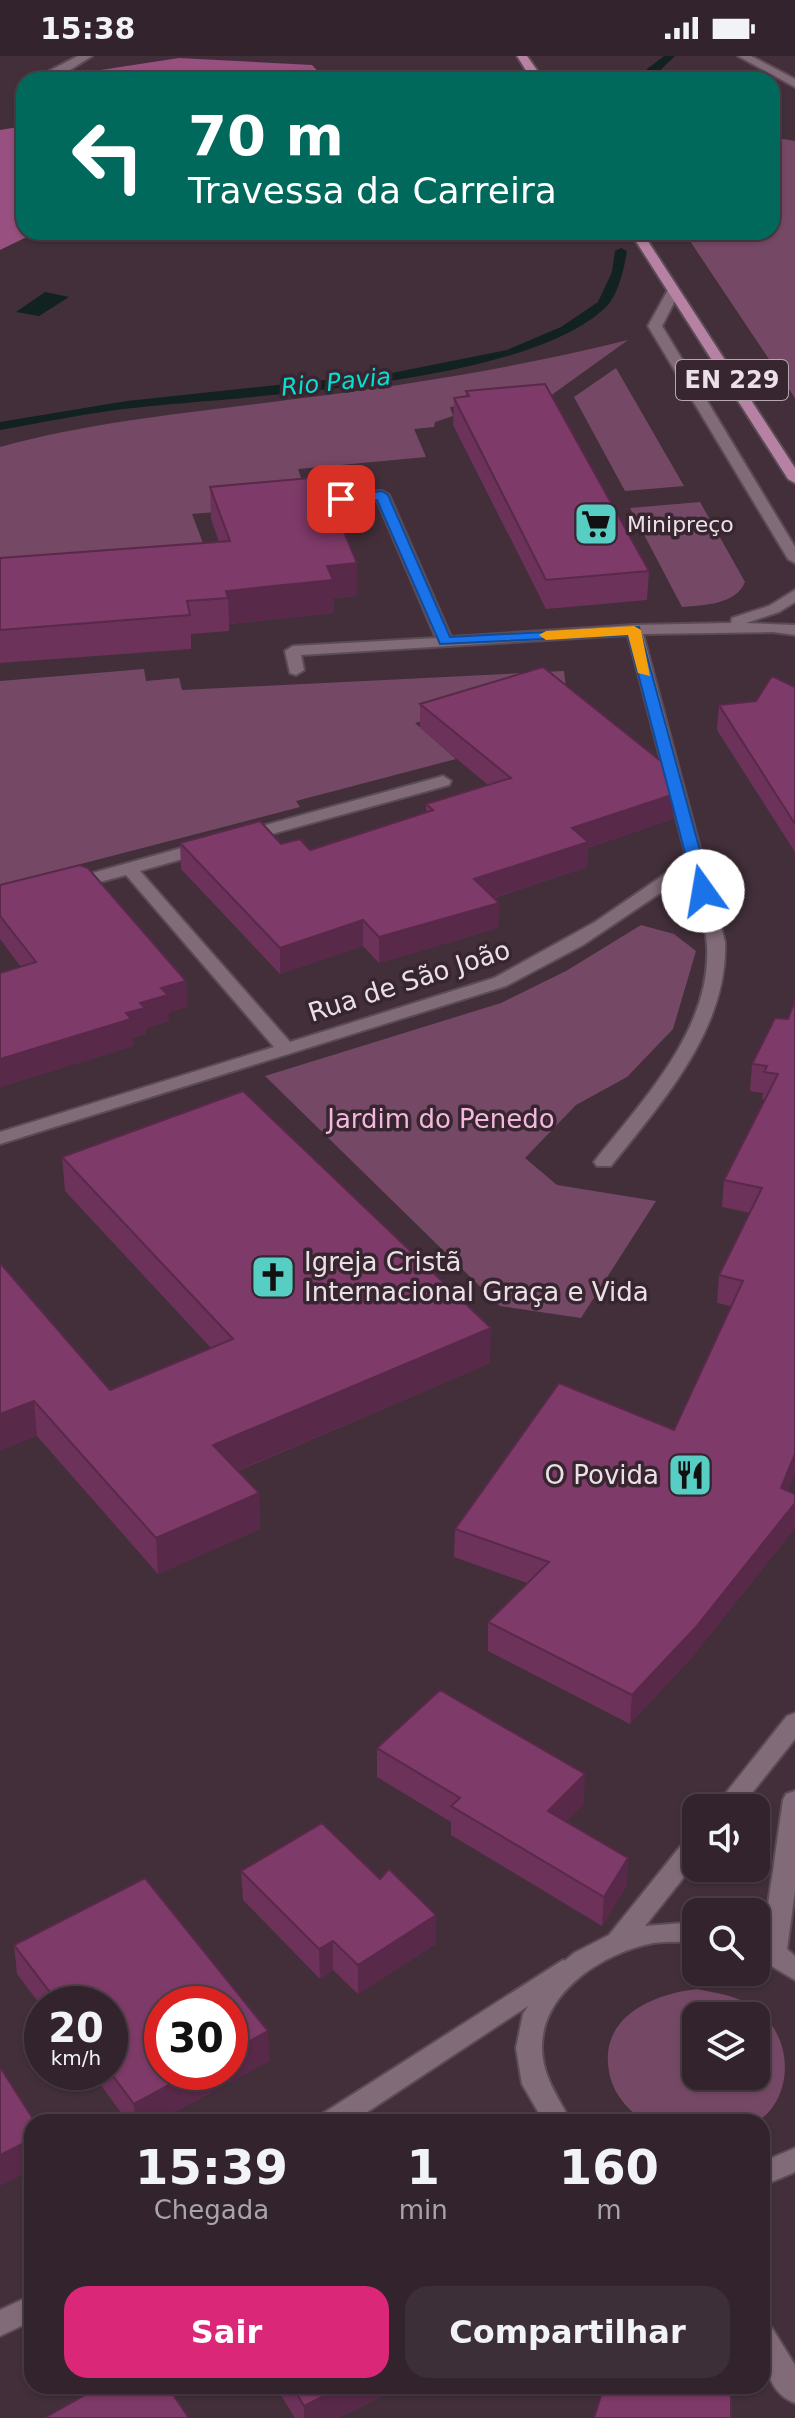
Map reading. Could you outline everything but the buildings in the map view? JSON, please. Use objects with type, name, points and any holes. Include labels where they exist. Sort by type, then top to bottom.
[{"type":"main road","name":"EN 229","points":[[641,240],[793,475]]},
{"type":"street","points":[[55,72],[87,56]]},
{"type":"street","points":[[743,56],[768,72]]},
{"type":"street","points":[[674,291],[655,326],[795,559]]},
{"type":"street","points":[[341,499],[382,495],[445,641]]},
{"type":"street","points":[[706,627],[774,609],[795,595]]},
{"type":"street","points":[[296,670],[293,651],[634,630],[706,627],[795,630]]},
{"type":"street","points":[[604,1162],[657,1095],[702,1018],[716,951],[696,861],[634,630]]},
{"type":"street","points":[[57,888],[443,781]]},
{"type":"street","name":"Rua de São João","points":[[0,1138],[500,982],[562,952],[626,913],[696,861]]},
{"type":"street","points":[[129,868],[286,1049]]},
{"type":"street","points":[[737,1794],[795,1722]]},
{"type":"street","points":[[770,1925],[795,1800]]},
{"type":"street","points":[[620,1939],[682,1862]]},
{"type":"street","points":[[343,2114],[576,1961],[620,1939],[682,1931]]},
{"type":"street","points":[[770,1953],[795,1970]]},
{"type":"street","points":[[552,2114],[545,2106],[531,2067],[532,2028],[548,1992],[576,1961]]},
{"type":"street","points":[[770,2171],[795,2159]]},
{"type":"street","points":[[0,2324],[24,2311]]},
{"type":"street","points":[[770,2350],[795,2390]]},
{"type":"green space","points":[[780,138],[795,141],[795,398],[689,240],[780,240]]},
{"type":"green space","points":[[628,340],[546,399],[450,407],[453,416],[435,422],[434,427],[414,429],[426,457],[298,469],[310,504],[192,514],[215,575],[0,591],[0,447],[107,424],[458,375]]},
{"type":"green space","points":[[616,368],[684,486],[625,491],[574,397]]},
{"type":"green space","points":[[700,502],[745,582],[741,590],[727,599],[682,607],[630,508]]},
{"type":"green space","points":[[144,669],[146,681],[179,678],[182,690],[564,671],[567,697],[491,702],[415,723],[456,759],[296,801],[300,807],[0,885],[0,681]]},
{"type":"green space","name":"Jardim do Penedo","points":[[641,925],[674,934],[696,951],[673,1029],[627,1077],[576,1105],[525,1158],[557,1185],[656,1201],[581,1318],[500,1306],[265,1076],[501,1003],[566,971]]},
{"type":"green space","points":[[697,1989],[744,2002],[682,2002],[682,2090],[770,2090],[770,2023],[783,2050],[785,2066],[778,2098],[769,2111],[766,2114],[635,2114],[616,2092],[608,2059],[610,2042],[618,2027],[643,2005],[660,1997]]},
{"type":"shaded area","points":[[179,58],[312,65],[319,72],[88,72]]},
{"type":"shaded area","points":[[16,127],[16,240],[21,240],[0,250],[0,130]]},
{"type":"shaded area","points":[[45,292],[69,297],[39,316],[16,312]]},
{"type":"waterway","name":"Rio Pavia","points":[[650,72],[670,56]]},
{"type":"waterway","name":"Rio Pavia","points":[[0,426],[127,405],[392,377],[510,353],[565,329],[603,304],[618,272],[621,251]]},
{"type":"slow traffic","points":[[546,635],[634,630],[645,673]]},
{"type":"place","name":"Minipreço","points":[[596,524]]},
{"type":"place","name":"Igreja Cristã Internacional Graça e Vida","points":[[273,1277]]},
{"type":"place","name":"O Povida","points":[[690,1475]]},
{"type":"route","points":[[341,499],[382,495],[445,641],[634,630],[703,891]]}]
